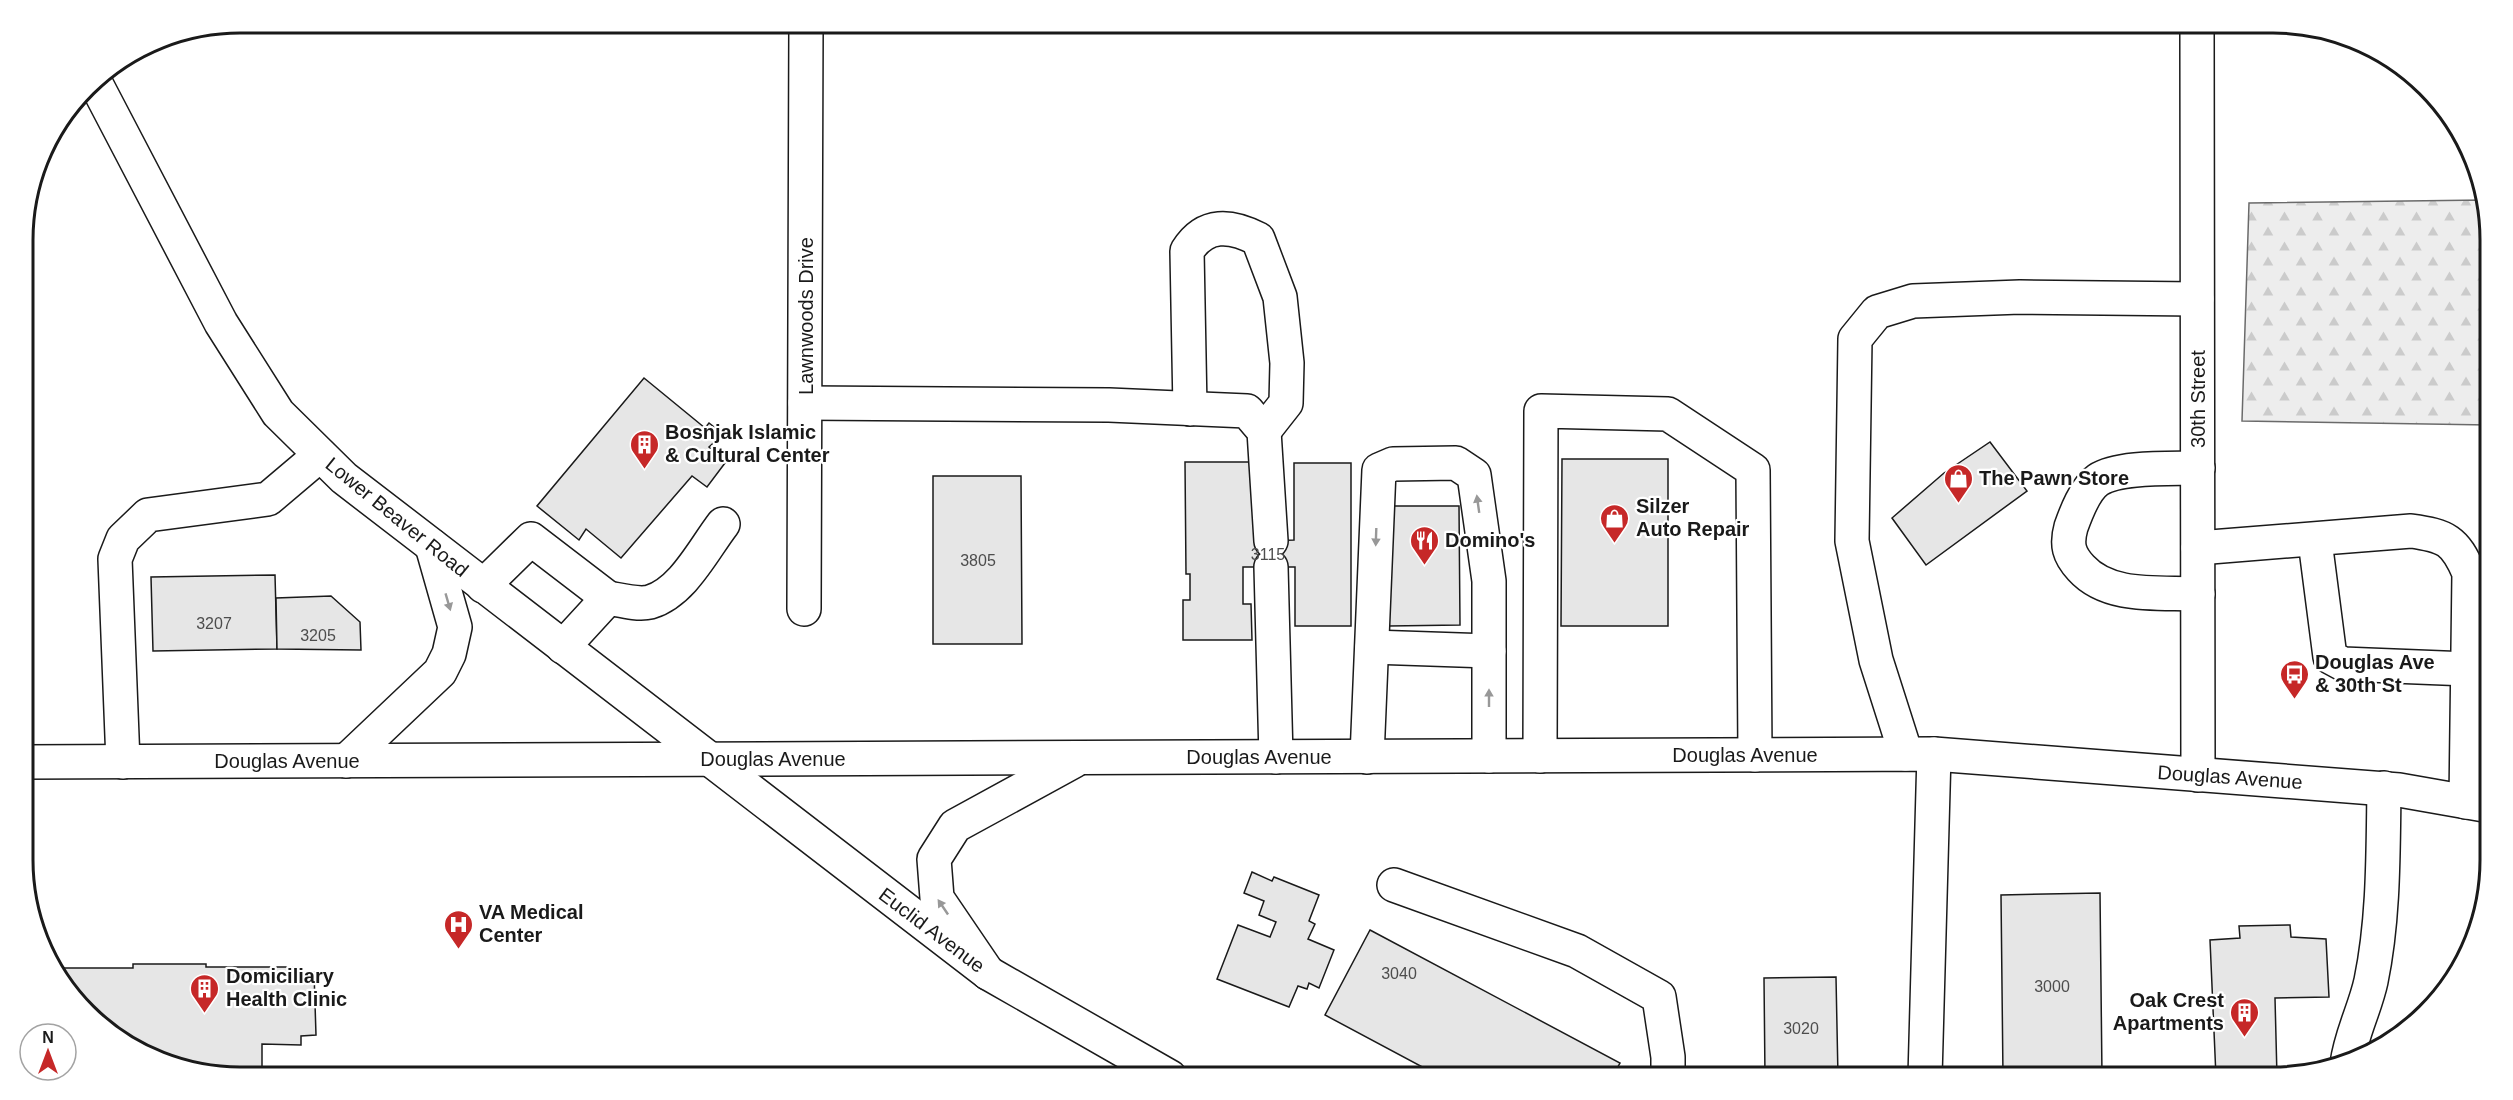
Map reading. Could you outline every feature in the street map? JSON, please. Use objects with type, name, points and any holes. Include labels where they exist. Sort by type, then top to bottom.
[{"type":"main road","name":"Lawnwoods Drive","points":[[804,609],[806,33]]},
{"type":"main road","name":"30th Street","points":[[2197,33],[2198,775]]},
{"type":"main road","name":"Lower Beaver Road","points":[[99,89],[221,323],[278,413],[344,478],[709,760]]},
{"type":"main road","points":[[1190,409],[1187,251],[1196,237],[1215,229],[1239,229],[1258,239],[1280,297],[1287,363],[1286,403],[1264,431]]},
{"type":"main road","points":[[1925,1067],[1920,754],[1876,660],[1852,541],[1855,339],[1877,312],[1912,301],[2020,297],[2197,299]]},
{"type":"main road","points":[[806,403],[1247,411],[1264,431],[1271,554],[1276,757]]},
{"type":"main road","points":[[1540,756],[1541,411],[1668,414],[1753,470],[1755,755]]},
{"type":"main road","points":[[123,762],[115,559],[123,539],[148,515],[268,499],[320,455]]},
{"type":"main road","points":[[1367,757],[1379,470],[1394,465],[1456,463],[1474,475],[1489,580],[1489,756]]},
{"type":"main road","points":[[2198,468],[2130,470],[2098,480],[2077,509],[2068,539],[2070,557],[2091,579],[2120,590],[2198,594]]},
{"type":"main road","points":[[483,586],[531,539],[608,598],[648,603],[664,596],[679,584],[723,524]]},
{"type":"main road","points":[[2198,548],[2315,541],[2411,531],[2439,535],[2458,548],[2469,573],[2468,669],[2478,804]]},
{"type":"main road","points":[[2315,541],[2330,657],[2343,664],[2468,669]]},
{"type":"main road","points":[[346,761],[440,672],[449,654],[455,627],[432,546]]},
{"type":"main road","points":[[563,647],[608,598]]},
{"type":"main road","points":[[1372,647],[1489,651]]},
{"type":"main road","name":"Douglas Avenue","points":[[33,762],[1920,754],[2384,788],[2478,804]]},
{"type":"main road","points":[[988,973],[937,898],[934,859],[955,826],[1078,758]]},
{"type":"main road","name":"Euclid Avenue","points":[[709,760],[988,973],[1123,1066]]},
{"type":"main road","points":[[2348,1053],[2350,1040],[2371,982],[2382,891],[2384,788]]},
{"type":"main road","points":[[1394,885],[1577,951],[1659,997],[1668,1067]]},
{"type":"green space","points":[[2476,200],[2480,240],[2480,425],[2242,421],[2249,203]]},
{"type":"building","name":"Bosnjak Islamic & Cultural Center","points":[[644,378],[705,428],[709,423],[723,434],[709,447],[725,463],[707,487],[692,476],[621,558],[586,529],[579,540],[537,506]]},
{"type":"building","name":"The Pawn Store","points":[[1990,442],[2027,491],[1926,565],[1892,518],[1944,473]]},
{"type":"building","name":"Silzer Auto Repair","points":[[1562,459],[1668,459],[1668,626],[1561,626]]},
{"type":"building","points":[[1185,462],[1256,462],[1256,541],[1294,540],[1294,463],[1351,463],[1351,626],[1295,626],[1295,567],[1243,567],[1243,604],[1251,604],[1252,640],[1183,640],[1183,600],[1190,600],[1190,574],[1186,574]]},
{"type":"building","points":[[933,476],[1021,476],[1022,644],[933,644]]},
{"type":"building","name":"Domino's","points":[[1388,506],[1459,506],[1460,625],[1389,626]]},
{"type":"building","points":[[275,575],[277,649],[153,651],[151,577]]},
{"type":"building","points":[[331,596],[360,622],[361,650],[277,649],[276,598]]},
{"type":"building","points":[[1252,872],[1272,881],[1274,877],[1319,895],[1309,921],[1315,924],[1308,939],[1334,950],[1319,988],[1309,983],[1307,989],[1298,986],[1289,1007],[1217,979],[1238,925],[1270,937],[1276,922],[1259,915],[1264,901],[1244,893]]},
{"type":"building","points":[[2100,893],[2102,1067],[2003,1067],[2001,895]]},
{"type":"building","name":"Oak Crest Apartments","points":[[2290,925],[2291,937],[2326,939],[2329,997],[2275,998],[2277,1067],[2216,1067],[2210,940],[2240,938],[2239,926]]},
{"type":"building","points":[[1370,930],[1620,1063],[1618,1067],[1422,1067],[1325,1015]]},
{"type":"building","name":"Domiciliary Health Clinic","points":[[133,964],[206,964],[206,967],[299,967],[300,973],[314,972],[316,1035],[301,1036],[301,1045],[262,1044],[262,1067],[213,1065],[186,1060],[136,1039],[114,1024],[76,986],[64,968],[133,968]]},
{"type":"building","points":[[1836,977],[1838,1067],[1765,1067],[1764,978]]},
{"type":"place","name":"Bosnjak Islamic & Cultural Center","points":[[644,470]]},
{"type":"place","name":"The Pawn Store","points":[[1958,504]]},
{"type":"place","name":"Silzer Auto Repair","points":[[1615,544]]},
{"type":"place","name":"Domino's","points":[[1424,566]]},
{"type":"place","name":"Douglas Ave & 30th St","points":[[2294,700]]},
{"type":"place","name":"VA Medical Center","points":[[458,950]]},
{"type":"place","name":"Domiciliary Health Clinic","points":[[205,1014]]},
{"type":"place","name":"Oak Crest Apartments","points":[[2245,1038]]}]
